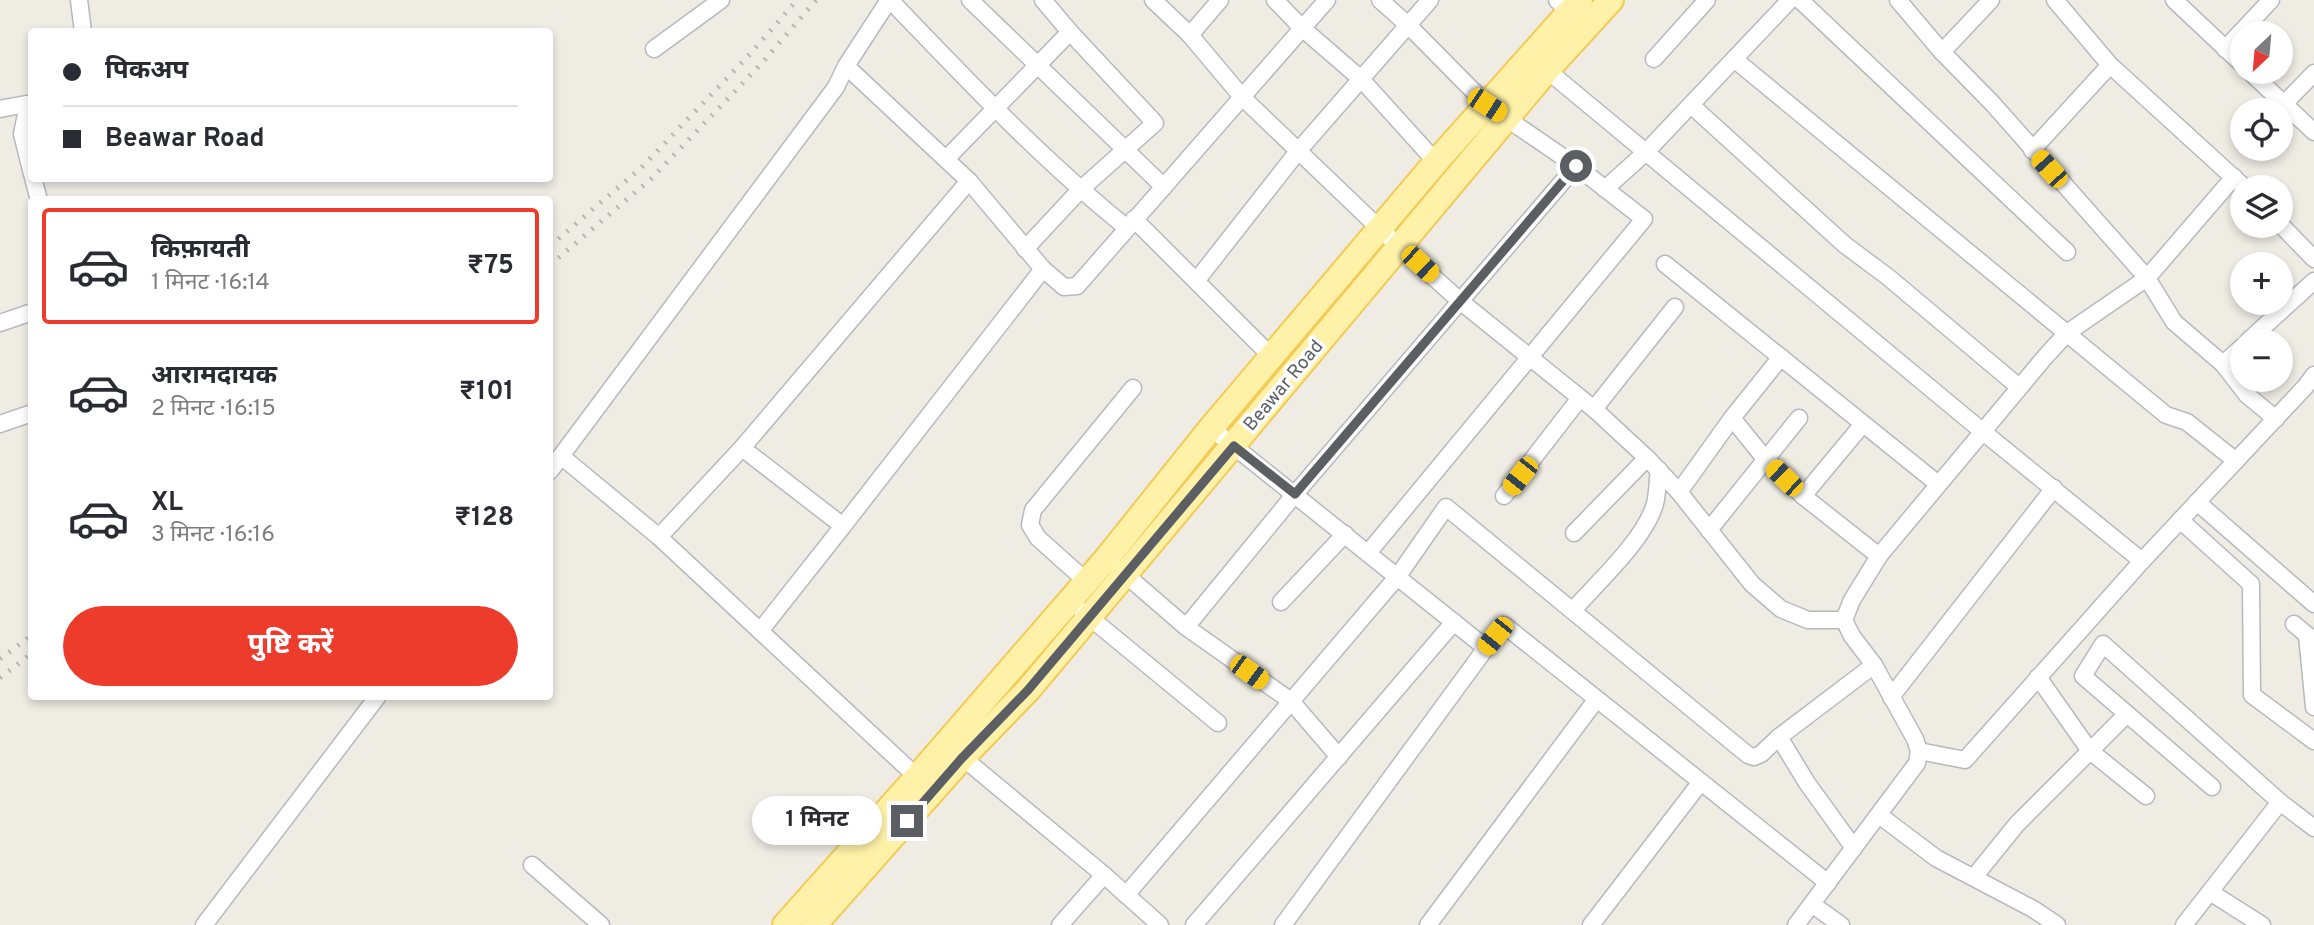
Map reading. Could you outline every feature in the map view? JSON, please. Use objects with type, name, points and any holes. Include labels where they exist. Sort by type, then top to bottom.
[{"type":"main road","name":"Beawar Road","points":[[814,925],[1069,601],[1087,581],[1116,566],[1234,446],[1400,245],[1497,112],[1538,63],[1611,0]]},
{"type":"main road","name":"Beawar Road","points":[[1538,63],[1568,4]]},
{"type":"main road","name":"Beawar Road","points":[[785,925],[918,777],[1028,690],[1090,617],[1116,566],[1211,428],[1436,162],[1497,112]]},
{"type":"street","points":[[79,0],[82,28]]},
{"type":"street","points":[[654,49],[721,0]]},
{"type":"street","points":[[553,467],[832,92],[889,0],[995,109],[1080,190],[1130,223],[1197,280],[1272,356]]},
{"type":"street","points":[[970,0],[1164,187]]},
{"type":"street","points":[[1025,248],[1080,190],[1155,123],[1043,0]]},
{"type":"street","points":[[1153,0],[1190,34],[1242,97],[1380,229],[1460,301],[1594,409],[1647,458],[1669,481],[1752,584],[1781,609],[1808,620],[1844,620]]},
{"type":"street","points":[[1190,34],[1220,0]]},
{"type":"street","points":[[1275,0],[1302,29],[1361,79],[1436,162]]},
{"type":"street","points":[[846,66],[969,181],[1043,269],[1065,287],[1077,286],[1327,0]]},
{"type":"street","points":[[1368,552],[1644,219],[1576,166],[1497,112],[1380,0]]},
{"type":"street","points":[[1197,280],[1299,150],[1430,0]]},
{"type":"street","points":[[1654,59],[1707,0]]},
{"type":"street","points":[[1605,189],[1646,152],[1790,0]]},
{"type":"street","points":[[1800,0],[2067,252]]},
{"type":"street","points":[[1898,0],[2147,278],[2174,322],[2223,364],[2248,396],[2276,418]]},
{"type":"street","points":[[1942,51],[1991,0]]},
{"type":"street","points":[[2054,0],[2110,65],[2231,175]]},
{"type":"street","points":[[2174,0],[2230,53]]},
{"type":"street","points":[[2225,49],[2271,0]]},
{"type":"street","points":[[946,159],[1070,32]]},
{"type":"street","points":[[1734,59],[2166,415],[2187,422],[2236,461]]},
{"type":"street","points":[[1538,63],[2142,561]]},
{"type":"street","points":[[2032,150],[2110,65]]},
{"type":"street","points":[[2290,98],[2314,73]]},
{"type":"street","points":[[2263,84],[2278,98]]},
{"type":"street","points":[[0,108],[28,104]]},
{"type":"street","points":[[1690,105],[1845,245],[1888,277],[2019,387]]},
{"type":"street","points":[[28,112],[22,134],[28,159]]},
{"type":"street","points":[[2293,112],[2314,132]]},
{"type":"street","points":[[1186,627],[1295,494],[1576,166]]},
{"type":"street","points":[[659,537],[742,448],[969,181]]},
{"type":"street","points":[[1796,925],[1912,773],[1917,762],[1919,751],[1916,739],[1874,665],[1852,636],[1844,620],[1857,590],[1879,556],[2067,333],[2147,278],[2230,191]]},
{"type":"street","points":[[2293,237],[2314,259]]},
{"type":"street","points":[[1665,264],[1938,484]]},
{"type":"street","points":[[760,631],[1043,269]]},
{"type":"street","points":[[2261,329],[2314,281]]},
{"type":"street","points":[[1594,409],[1675,307]]},
{"type":"street","points":[[0,323],[28,313]]},
{"type":"street","points":[[1573,610],[1635,540],[1669,481],[1732,418],[1781,357]]},
{"type":"street","points":[[2223,364],[2230,358]]},
{"type":"street","points":[[1919,751],[1965,760],[2142,561],[2276,418],[2311,385]]},
{"type":"street","points":[[1087,581],[1038,538],[1030,525],[1033,510],[1133,388]]},
{"type":"street","points":[[1504,496],[1580,398]]},
{"type":"street","points":[[0,424],[28,414]]},
{"type":"street","points":[[1732,418],[1766,460],[1803,496],[1879,556]]},
{"type":"street","points":[[1709,530],[1799,418]]},
{"type":"street","points":[[1803,496],[1864,424]]},
{"type":"street","points":[[1211,428],[1486,648]]},
{"type":"street","points":[[742,448],[843,526]]},
{"type":"street","points":[[561,456],[659,537],[918,777]]},
{"type":"street","points":[[1574,533],[1647,458]]},
{"type":"street","points":[[1891,697],[2054,488]]},
{"type":"street","points":[[2197,502],[2314,604]]},
{"type":"street","points":[[1126,895],[1398,576],[1446,507],[1748,755],[1754,757],[1771,745],[1874,665]]},
{"type":"street","points":[[2180,520],[2251,584],[2252,695],[2314,741]]},
{"type":"street","points":[[1281,602],[1345,534]]},
{"type":"street","points":[[1116,566],[1186,627],[1291,701],[1339,757]]},
{"type":"street","points":[[1069,601],[1218,723]]},
{"type":"street","points":[[1194,925],[1454,622]]},
{"type":"street","points":[[1283,925],[1504,625],[1828,883]]},
{"type":"street","points":[[2305,633],[2314,707]]},
{"type":"street","points":[[2212,787],[2083,676],[2103,644],[2280,802],[2314,828]]},
{"type":"street","points":[[2038,677],[2090,751],[2146,796]]},
{"type":"street","points":[[204,925],[375,700]]},
{"type":"street","points":[[1428,925],[1596,700]]},
{"type":"street","points":[[1974,877],[2017,824],[2127,714]]},
{"type":"street","points":[[1771,745],[1808,783],[1854,848]]},
{"type":"street","points":[[954,750],[1160,925]]},
{"type":"street","points":[[1591,925],[1700,783]]},
{"type":"street","points":[[2184,925],[2280,802]]},
{"type":"street","points":[[1879,815],[1936,858],[2033,909],[2057,925]]},
{"type":"street","points":[[532,865],[601,925]]},
{"type":"street","points":[[1060,925],[1104,875]]},
{"type":"street","points":[[2210,892],[2262,925]]},
{"type":"street","points":[[1813,905],[1840,925]]},
{"type":"railway","points":[[553,243],[641,168],[751,53],[797,0]]},
{"type":"railway","points":[[553,262],[651,179],[762,63],[816,0]]},
{"type":"railway","points":[[0,659],[28,638]]},
{"type":"railway","points":[[0,678],[28,656]]},
{"type":"route","points":[[907,821],[962,758],[1028,690],[1234,446],[1295,494],[1576,166]]}]
